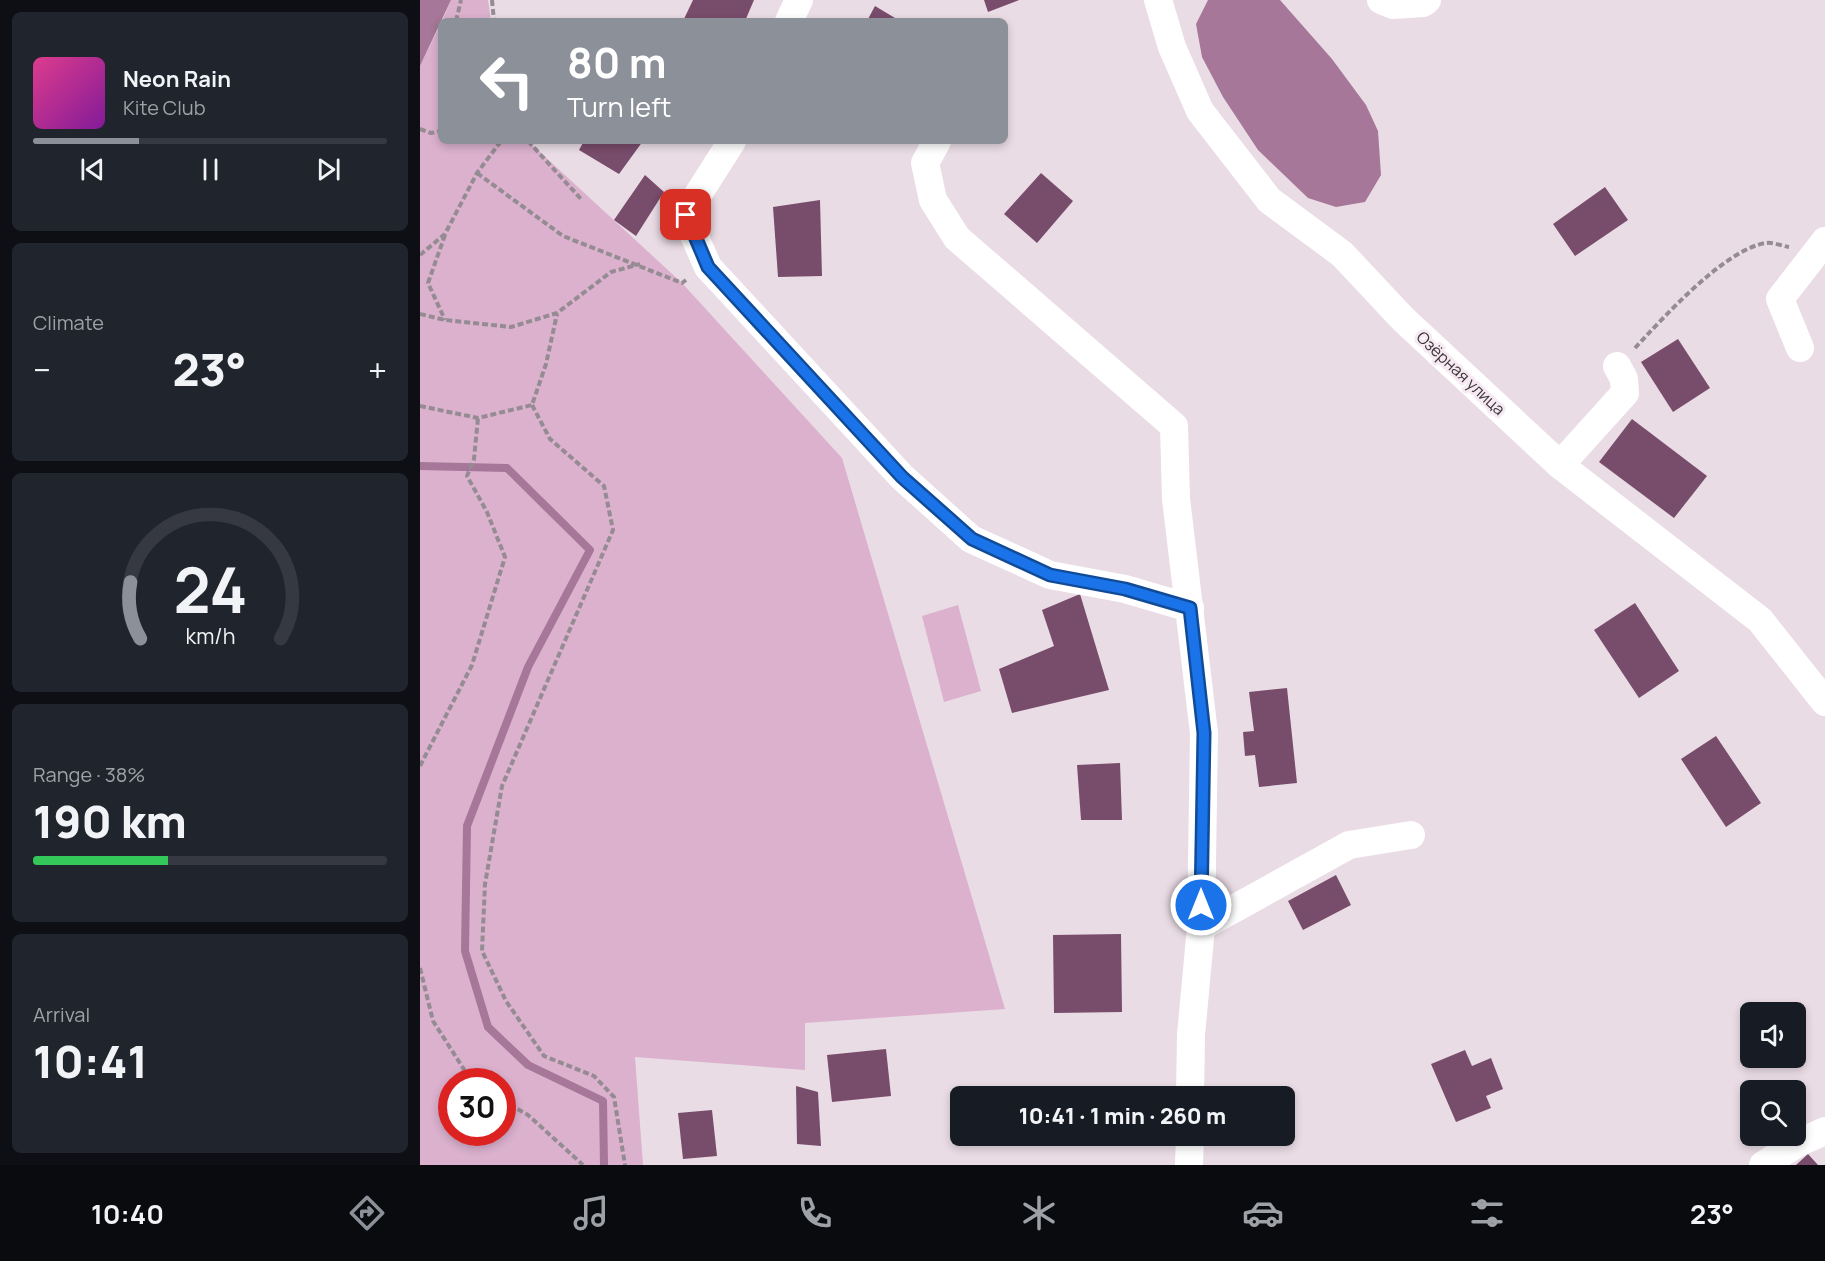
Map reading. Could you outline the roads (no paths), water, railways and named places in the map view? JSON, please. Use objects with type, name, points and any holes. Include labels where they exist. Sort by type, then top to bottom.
[{"type":"street","points":[[790,18],[799,0]]},
{"type":"street","points":[[1381,0],[1393,5],[1423,3],[1426,0]]},
{"type":"street","name":"Озёрная улица","points":[[1161,1],[1172,47],[1200,111],[1269,200],[1342,254],[1403,319],[1560,465],[1760,620],[1825,702]]},
{"type":"street","points":[[730,144],[686,215],[708,267],[902,477],[972,539],[1050,575],[1125,589],[1190,608]]},
{"type":"street","points":[[935,144],[925,163],[933,200],[957,238],[1174,426],[1176,499],[1204,733],[1201,927],[1191,1035],[1190,1086]]},
{"type":"street","points":[[1800,348],[1780,299],[1825,241]]},
{"type":"street","points":[[1560,465],[1624,393],[1624,379],[1617,366]]},
{"type":"street","points":[[1201,927],[1349,845],[1411,835]]},
{"type":"street","points":[[1763,1165],[1798,1143],[1825,1131]]},
{"type":"street","points":[[1189,1165],[1190,1146]]},
{"type":"waterway","points":[[420,466],[507,468],[590,550],[528,667],[467,826],[465,951],[488,1027],[528,1065],[603,1101],[604,1165]]}]
